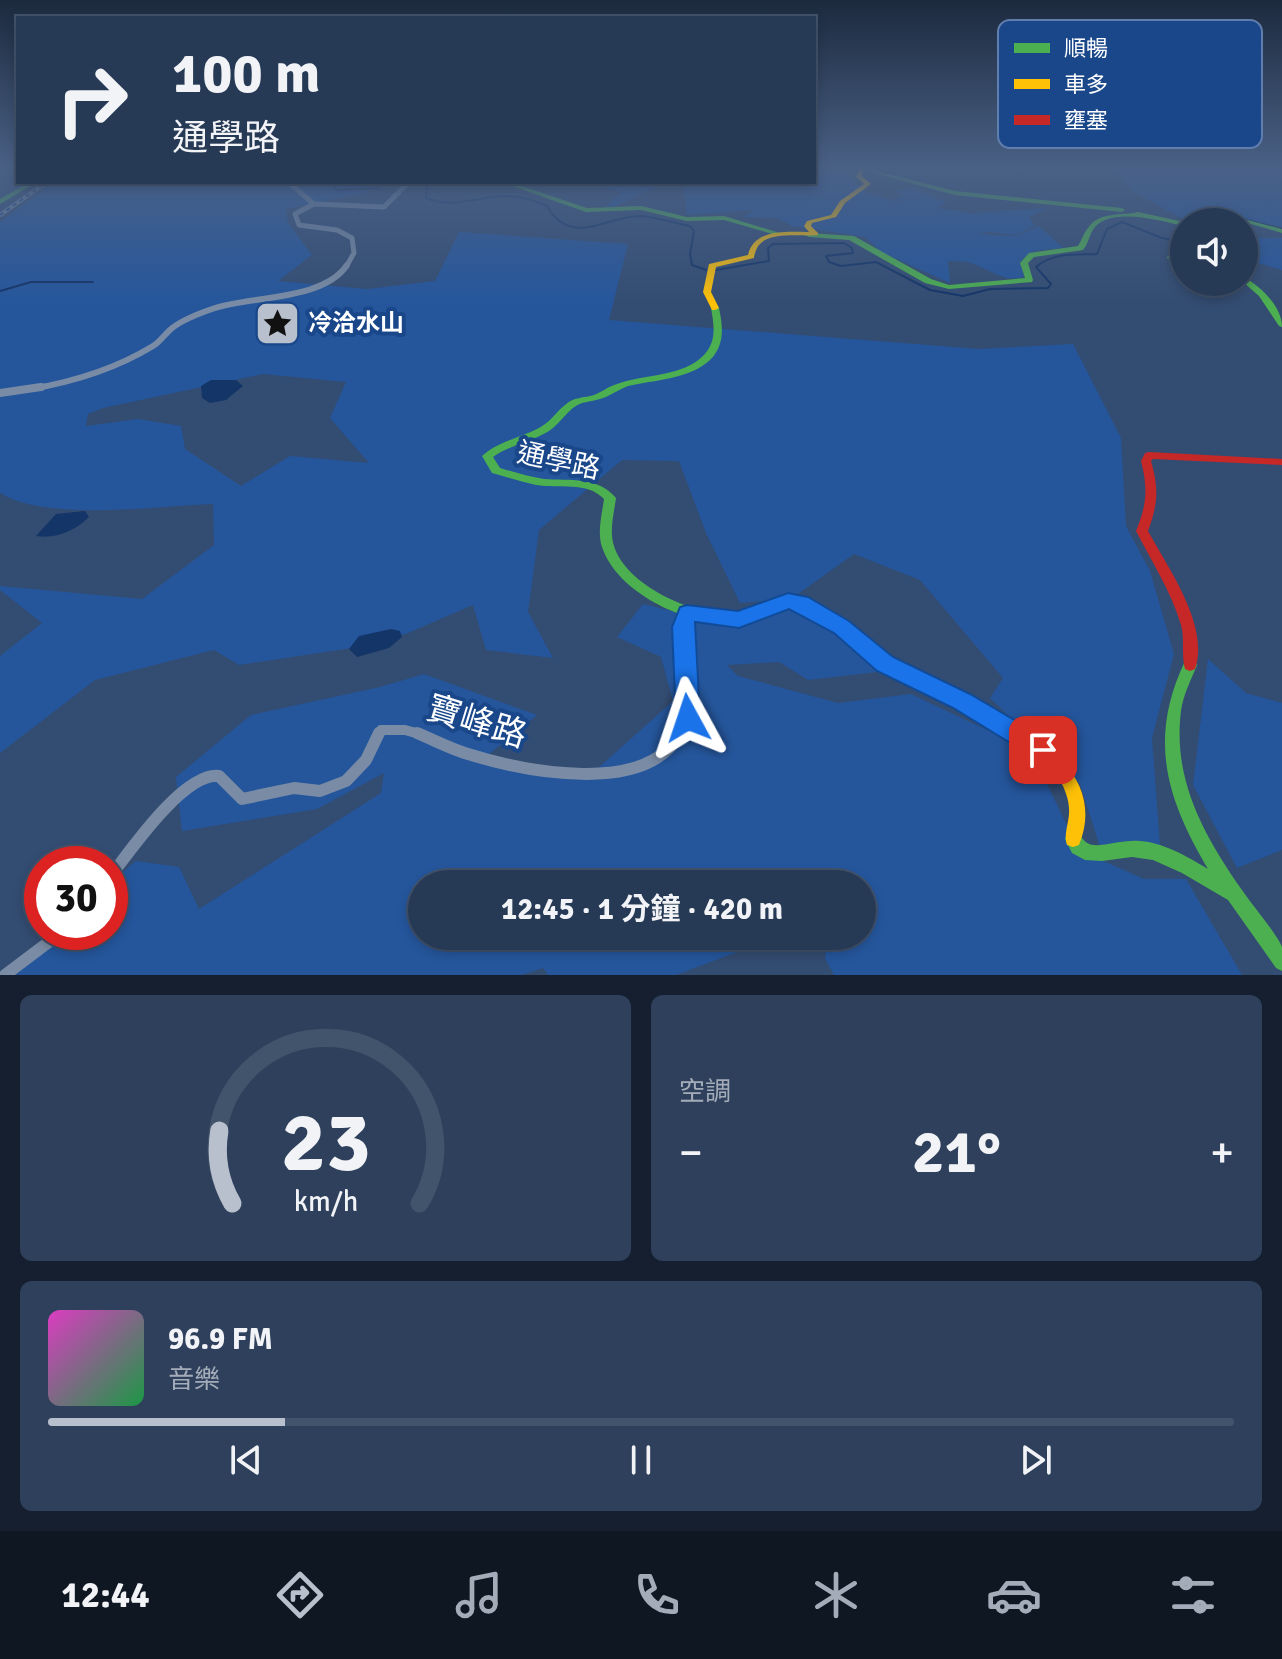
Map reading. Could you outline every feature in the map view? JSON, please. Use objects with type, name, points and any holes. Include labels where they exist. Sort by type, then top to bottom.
[{"type":"street","points":[[0,393],[45,388],[139,353],[163,340],[177,324],[215,308],[324,286],[341,277],[357,244],[354,238],[344,232],[299,225],[296,214]]},
{"type":"street","points":[[664,214],[687,219],[724,218],[778,234],[851,238],[928,281],[960,288],[988,282],[1029,280],[1024,263],[1032,255],[1083,247],[1089,229],[1104,217],[1144,216]]},
{"type":"street","points":[[778,234],[816,234],[809,230],[809,222],[832,219],[839,214]]},
{"type":"street","points":[[1133,214],[1170,221]]},
{"type":"street","points":[[1258,225],[1282,231]]},
{"type":"street","name":"通學路","points":[[778,234],[756,240],[750,249],[751,256],[710,270],[707,292],[715,302],[720,332],[712,352],[690,371],[661,380],[621,384],[602,395],[566,406],[557,422],[515,438],[487,456],[496,471],[538,482],[576,483],[606,492],[610,498],[608,548],[622,573],[687,613],[739,619],[788,601],[800,603],[842,627],[885,664],[962,701],[1043,750],[1068,776],[1077,799],[1077,822],[1072,842],[1081,853],[1091,856],[1128,848],[1156,851],[1232,893]]},
{"type":"street","points":[[1258,290],[1280,315],[1282,324]]},
{"type":"street","points":[[1282,462],[1160,453],[1149,455],[1146,461],[1154,488],[1152,507],[1142,531],[1178,603],[1191,644],[1191,661],[1174,715],[1174,773],[1195,828],[1232,893],[1282,962]]},
{"type":"street","name":"寶峰路","points":[[128,854],[154,821],[188,787],[209,775],[220,776],[242,799],[294,788],[320,791],[346,781],[366,760],[381,730],[410,729],[463,753],[512,765],[580,775],[639,769],[676,740],[688,718],[683,627],[687,613]]},
{"type":"street","points":[[5,975],[38,950]]},
{"type":"shaded area","points":[[11,214],[287,214],[288,223],[312,255],[278,281],[367,289],[435,281],[459,232],[628,244],[609,320],[979,349],[1073,344],[1121,438],[1126,526],[1150,571],[1174,654],[1152,738],[1160,845],[1100,847],[1080,784],[990,698],[1003,678],[920,580],[854,554],[791,599],[740,603],[706,533],[679,461],[622,460],[539,530],[528,612],[553,658],[486,650],[473,605],[408,633],[365,646],[239,665],[214,650],[95,680],[0,753],[0,656],[42,623],[0,590],[0,586],[142,599],[214,545],[213,504],[73,510],[21,502],[0,493],[0,222]],"holes":[[[263,374],[346,382],[330,418],[369,463],[290,456],[241,486],[185,449],[181,426],[138,419],[86,426],[88,414],[103,408]]]},
{"type":"shaded area","points":[[748,214],[1036,214],[1029,217],[1035,226],[1015,235],[976,234],[1015,236],[1039,226],[1063,248],[1028,255],[1020,263],[1024,277],[1017,278],[998,275],[971,263],[948,261],[950,283],[881,252],[865,237],[792,226],[778,218],[743,217]]},
{"type":"shaded area","points":[[1258,214],[1282,214],[1282,227],[1258,223]]},
{"type":"shaded area","points":[[1258,238],[1282,238],[1282,270],[1258,263]]},
{"type":"shaded area","points":[[211,380],[236,380],[243,386],[226,400],[210,403],[202,398],[201,386]]},
{"type":"shaded area","points":[[85,511],[89,517],[71,530],[58,535],[36,536],[56,514]]},
{"type":"shaded area","points":[[643,604],[713,621],[795,609],[842,637],[886,671],[808,680],[779,662],[727,665],[738,676],[838,703],[911,694],[1031,751],[1079,850],[1144,879],[1186,879],[1242,975],[834,975],[825,958],[826,950],[876,950],[876,870],[408,870],[408,950],[742,950],[676,975],[548,975],[543,968],[521,975],[2,975],[31,950],[128,950],[128,868],[136,861],[179,867],[199,909],[381,793],[384,773],[317,809],[182,831],[176,777],[251,715],[380,687],[424,674],[537,715],[483,759],[588,777],[673,701],[661,657],[617,637]]},
{"type":"shaded area","points":[[391,629],[400,631],[402,637],[389,648],[357,657],[349,649],[359,636]]},
{"type":"shaded area","points":[[1208,659],[1246,693],[1282,703],[1282,850],[1237,868],[1193,785]]},
{"type":"waterway","points":[[553,214],[567,225],[578,228],[640,216],[690,226],[694,231],[690,254],[692,265],[706,270]]},
{"type":"waterway","points":[[716,270],[769,261],[768,248],[773,244],[844,243],[852,248],[853,253],[826,256],[829,262],[841,266],[876,262],[930,290],[963,296],[990,289],[1048,288],[1051,284],[1036,267],[1057,257],[1097,254],[1107,229],[1122,222],[1170,239]]},
{"type":"waterway","points":[[1258,223],[1282,229]]},
{"type":"waterway","points":[[0,291],[31,282],[93,282]]},
{"type":"traffic: fast","points":[[664,214],[687,219],[724,218],[776,233]]},
{"type":"traffic: fast","points":[[1138,214],[1170,221]]},
{"type":"traffic: fast","points":[[809,235],[851,238],[928,281],[949,287],[1029,280],[1024,263],[1032,255],[1080,248],[1099,220],[1121,215],[1144,216]]},
{"type":"traffic: fast","points":[[1258,225],[1282,231]]},
{"type":"traffic: fast","points":[[1258,291],[1282,324]]},
{"type":"traffic: fast","points":[[715,308],[719,330],[715,347],[706,359],[692,368],[622,385],[600,396],[576,402],[546,428],[487,456],[496,471],[535,481],[586,485],[604,491],[610,498],[607,541],[616,563],[629,578],[664,601],[705,616],[725,619],[742,619],[787,602],[805,604],[825,614],[870,652]]},
{"type":"traffic: fast","points":[[1190,665],[1174,711],[1172,747],[1177,781],[1203,845],[1282,962]]},
{"type":"traffic: fast","points":[[1073,839],[1085,852],[1132,849],[1153,852],[1177,861],[1232,893]]},
{"type":"traffic: slow","points":[[715,308],[707,292],[712,266],[751,256],[758,241],[776,234],[816,234],[807,226],[809,222],[835,214]]},
{"type":"traffic: slow","points":[[870,652],[988,715],[1047,754],[1067,777],[1077,802],[1073,839]]},
{"type":"traffic: jam","points":[[1190,665],[1191,647],[1184,612],[1142,531],[1152,496],[1146,461],[1149,455],[1282,462]]},
{"type":"place","name":"冷洽水山","points":[[277,323]]},
{"type":"route","points":[[688,718],[683,627],[687,613],[739,619],[755,616],[788,601],[800,603],[842,627],[885,664],[962,701],[1043,750]]}]
